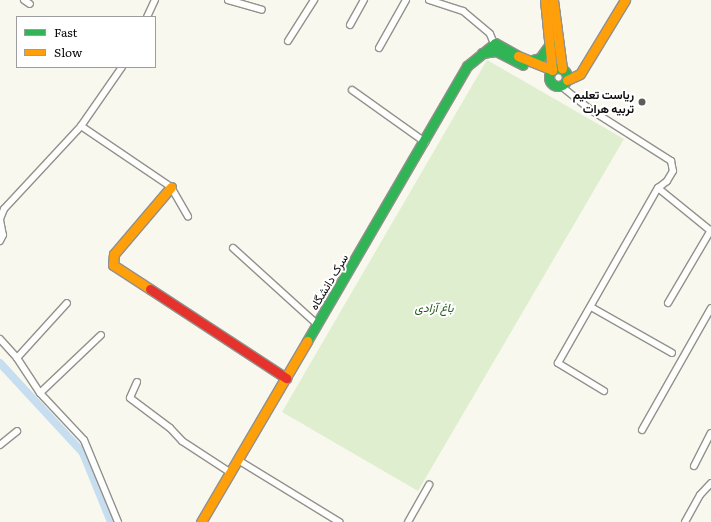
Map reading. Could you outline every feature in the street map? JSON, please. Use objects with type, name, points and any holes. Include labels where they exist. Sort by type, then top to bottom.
[{"type":"street","points":[[24,0],[30,4]]},
{"type":"street","points":[[147,16],[155,0]]},
{"type":"street","points":[[228,0],[262,10]]},
{"type":"street","points":[[288,41],[314,0]]},
{"type":"street","points":[[350,25],[364,0]]},
{"type":"street","points":[[379,48],[406,0]]},
{"type":"street","points":[[429,0],[463,11],[490,34],[495,47],[550,73],[562,68]]},
{"type":"street","points":[[545,0],[550,42],[550,73],[554,85],[564,83],[580,74],[625,0]]},
{"type":"street","points":[[553,0],[562,68],[567,73],[564,83]]},
{"type":"street","points":[[526,60],[540,58],[550,42]]},
{"type":"street","points":[[495,47],[526,60],[550,73]]},
{"type":"street","name":"سرک دانشگاه","points":[[201,522],[426,142],[468,66],[478,54],[495,47]]},
{"type":"street","points":[[0,241],[3,235],[0,220],[4,209],[81,126],[121,68]]},
{"type":"street","points":[[564,83],[591,110],[671,161],[673,171],[668,181],[658,188],[558,363],[604,391]]},
{"type":"street","points":[[352,90],[426,142]]},
{"type":"street","points":[[81,126],[171,187],[188,216]]},
{"type":"street","points":[[171,187],[114,254],[113,265],[286,378]]},
{"type":"street","points":[[658,188],[711,230],[668,303]]},
{"type":"street","points":[[232,248],[318,325]]},
{"type":"street","points":[[17,358],[67,303]]},
{"type":"street","points":[[591,307],[672,353]]},
{"type":"street","points":[[642,430],[711,308]]},
{"type":"street","points":[[40,393],[100,335]]},
{"type":"street","points":[[0,338],[17,358],[40,393],[84,440],[118,522]]},
{"type":"street","points":[[137,382],[130,398],[170,428],[182,441],[230,473]]},
{"type":"street","points":[[0,445],[17,431]]},
{"type":"street","points":[[694,466],[711,433]]},
{"type":"street","points":[[238,460],[339,522]]},
{"type":"street","points":[[685,522],[700,495],[711,483]]},
{"type":"street","points":[[408,522],[429,484]]},
{"type":"green space","name":"باغ آزادی","points":[[487,60],[624,139],[418,491],[282,412]]},
{"type":"waterway","points":[[0,363],[83,453],[111,522]]},
{"type":"traffic: fast","points":[[307,341],[467,66],[495,43],[518,56]]},
{"type":"traffic: fast","points":[[528,61],[540,58],[550,44]]},
{"type":"traffic: fast","points":[[482,53],[496,51],[523,65]]},
{"type":"traffic: fast","points":[[554,68],[562,68],[567,73],[567,77],[565,84],[562,86],[554,86],[549,81],[549,73],[554,68]]},
{"type":"traffic: slow","points":[[518,56],[552,70],[545,0]]},
{"type":"traffic: slow","points":[[553,0],[562,68]]},
{"type":"traffic: slow","points":[[567,80],[580,74],[625,0]]},
{"type":"traffic: slow","points":[[150,289],[113,265],[114,254],[171,187]]},
{"type":"traffic: slow","points":[[201,522],[307,341]]},
{"type":"traffic: jam","points":[[150,289],[286,378]]},
{"type":"place","name":"ریاست تعلیم تربیه هرات","points":[[642,102]]}]
